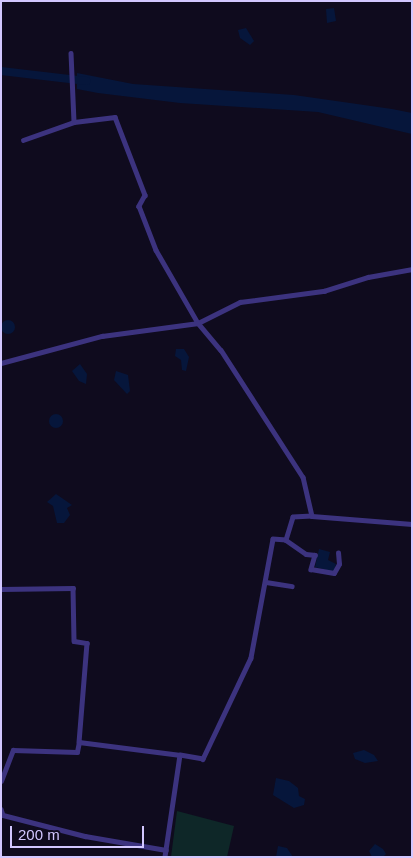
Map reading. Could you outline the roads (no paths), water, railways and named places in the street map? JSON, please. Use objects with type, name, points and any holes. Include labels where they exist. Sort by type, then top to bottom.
[{"type":"street","points":[[71,53],[74,122]]},
{"type":"street","points":[[23,140],[74,122],[110,116],[118,122],[146,195],[139,206],[156,250],[198,323],[221,350],[303,477],[312,516]]},
{"type":"street","points":[[1,363],[102,336],[198,323],[240,302],[324,291],[412,269]]},
{"type":"street","points":[[286,540],[293,516],[412,524]]},
{"type":"street","points":[[79,742],[203,759],[251,658],[273,539],[286,540],[306,554],[315,555],[311,569],[334,574],[339,564],[336,557],[338,552]]},
{"type":"street","points":[[266,582],[292,586]]},
{"type":"street","points":[[1,589],[73,588],[74,640],[88,643],[77,752],[14,750],[1,781]]},
{"type":"street","points":[[165,857],[180,756]]},
{"type":"street","points":[[1,809],[3,815],[85,836],[166,850]]},
{"type":"water","points":[[334,8],[336,21],[327,23],[326,9]]},
{"type":"water","points":[[246,28],[254,41],[250,45],[240,38],[238,30]]},
{"type":"water","points":[[77,73],[133,84],[294,95],[392,109],[412,113],[412,134],[318,112],[180,103],[98,93],[77,89]]},
{"type":"water","points":[[5,320],[11,320],[15,327],[11,334],[5,334],[1,330],[1,324]]},
{"type":"water","points":[[176,349],[184,349],[189,357],[186,371],[182,370],[181,360],[175,356]]},
{"type":"water","points":[[80,364],[87,374],[86,384],[79,381],[72,371]]},
{"type":"water","points":[[116,371],[128,375],[130,391],[127,394],[114,380]]},
{"type":"water","points":[[53,414],[59,414],[63,421],[59,428],[53,428],[49,424],[49,418]]},
{"type":"water","points":[[56,494],[72,505],[67,508],[70,515],[64,523],[57,523],[53,506],[47,502]]},
{"type":"water","points":[[319,549],[330,552],[328,560],[336,564],[334,572],[315,567]]},
{"type":"water","points":[[364,750],[374,755],[378,761],[365,763],[355,759],[353,753]]},
{"type":"water","points":[[276,778],[289,781],[298,788],[299,796],[305,799],[304,805],[294,808],[273,795]]},
{"type":"water","points":[[375,844],[383,849],[386,854],[383,857],[372,857],[369,851]]},
{"type":"water","points":[[278,846],[287,848],[293,857],[276,857]]},
{"type":"waterway","points":[[1,71],[86,81]]}]
